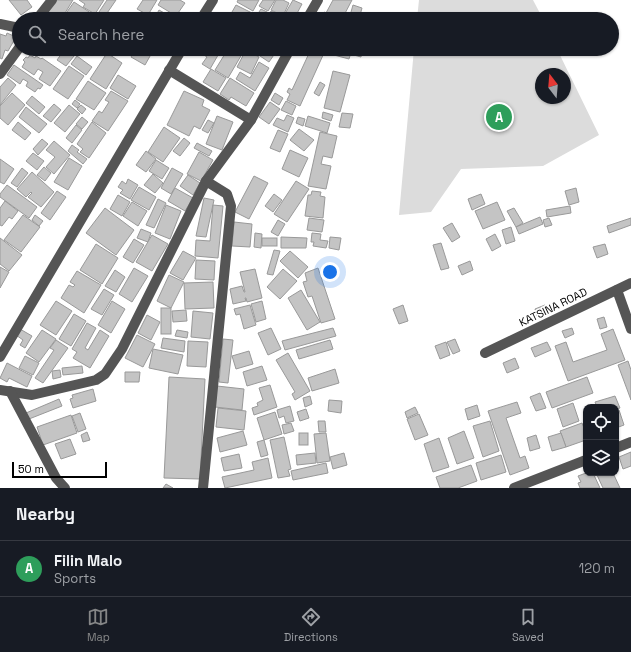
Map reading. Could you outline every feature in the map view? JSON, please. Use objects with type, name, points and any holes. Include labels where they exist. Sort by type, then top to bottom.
[{"type":"street","points":[[43,12],[52,0]]},
{"type":"street","points":[[205,12],[213,0]]},
{"type":"street","points":[[311,12],[318,0]]},
{"type":"street","points":[[0,24],[12,27]]},
{"type":"street","points":[[0,74],[13,56]]},
{"type":"street","points":[[0,357],[178,56]]},
{"type":"street","points":[[5,390],[32,395],[86,383],[96,380],[105,374],[122,349],[206,181],[251,120],[286,56]]},
{"type":"street","points":[[169,70],[251,120]]},
{"type":"street","points":[[203,488],[231,206],[227,194],[206,181]]},
{"type":"street","name":"KATSINA ROAD","points":[[485,353],[631,283]]},
{"type":"street","points":[[617,290],[631,330]]},
{"type":"street","points":[[5,390],[56,478],[65,488]]},
{"type":"street","points":[[619,447],[631,442]]},
{"type":"street","points":[[514,488],[583,461]]},
{"type":"shaded area","points":[[419,0],[533,0],[539,12],[418,12]]},
{"type":"shaded area","points":[[413,56],[560,56],[566,68],[535,68],[535,104],[571,104],[571,78],[599,135],[543,166],[461,169],[431,212],[399,215]]},
{"type":"building","points":[[9,0],[27,0],[32,7],[25,12],[19,12]]},
{"type":"building","points":[[54,0],[73,0],[66,12],[47,11]]},
{"type":"building","points":[[79,0],[104,0],[96,12],[92,12],[83,7],[85,4]]},
{"type":"building","points":[[107,0],[116,0],[108,12],[99,12]]},
{"type":"building","points":[[143,0],[157,0],[150,12],[142,12],[137,9]]},
{"type":"building","points":[[161,0],[180,0],[185,3],[179,12],[169,12],[158,5]]},
{"type":"building","points":[[238,0],[259,0],[253,11],[237,2]]},
{"type":"building","points":[[263,0],[275,0],[268,11],[259,6]]},
{"type":"building","points":[[276,0],[283,0],[289,3],[285,12],[275,12],[271,10]]},
{"type":"building","points":[[293,0],[302,4],[298,12],[286,12]]},
{"type":"building","points":[[333,0],[352,0],[346,12],[327,12]]},
{"type":"building","points":[[74,2],[89,12],[67,12]]},
{"type":"building","points":[[236,5],[250,12],[232,12]]},
{"type":"building","points":[[353,5],[362,8],[361,12],[351,12]]},
{"type":"building","points":[[261,9],[267,12],[259,12]]},
{"type":"building","points":[[7,33],[12,35],[12,44],[8,51],[5,50],[2,59],[0,58],[0,34],[6,36]]},
{"type":"building","points":[[32,56],[35,58],[36,56],[41,59],[42,58],[61,71],[50,86],[39,79],[43,72],[38,69],[34,75],[22,67],[25,62],[23,60],[26,57],[28,58]]},
{"type":"building","points":[[60,56],[74,56],[66,66],[57,60]]},
{"type":"building","points":[[77,56],[92,67],[86,75],[71,64]]},
{"type":"building","points":[[105,56],[112,56],[122,63],[106,89],[90,79]]},
{"type":"building","points":[[132,56],[150,56],[145,65]]},
{"type":"building","points":[[206,56],[218,56],[210,69],[202,64],[207,57]]},
{"type":"building","points":[[224,56],[241,56],[228,78],[215,70]]},
{"type":"building","points":[[243,56],[259,57],[251,74],[237,67]]},
{"type":"building","points":[[260,56],[273,56],[269,62]]},
{"type":"building","points":[[308,56],[323,56],[300,106],[287,100],[290,94],[287,92],[289,88],[292,90]]},
{"type":"building","points":[[338,56],[350,56],[349,59]]},
{"type":"building","points":[[259,62],[269,68],[255,91],[236,79],[240,72],[250,78]]},
{"type":"building","points":[[14,65],[43,85],[40,89],[38,88],[35,92],[26,86],[28,82],[23,79],[20,84],[7,75]]},
{"type":"building","points":[[69,66],[84,76],[68,99],[53,89]]},
{"type":"building","points":[[211,69],[226,78],[218,91],[203,82]]},
{"type":"building","points":[[333,71],[350,75],[340,112],[324,108]]},
{"type":"building","points":[[118,75],[136,86],[128,99],[110,88]]},
{"type":"building","points":[[8,78],[16,85],[0,105],[0,87]]},
{"type":"building","points":[[230,78],[254,93],[246,106],[231,97],[229,100],[220,94]]},
{"type":"building","points":[[88,81],[106,93],[94,110],[76,99]]},
{"type":"building","points":[[320,82],[325,85],[319,96],[314,93]]},
{"type":"building","points":[[111,91],[128,101],[108,131],[92,121],[99,111],[102,113],[109,102],[105,100]]},
{"type":"building","points":[[184,91],[204,100],[202,106],[210,110],[200,129],[194,126],[189,136],[167,125]]},
{"type":"building","points":[[12,93],[25,105],[8,125],[0,118],[0,106]]},
{"type":"building","points":[[275,93],[283,98],[279,105],[271,100]]},
{"type":"building","points":[[32,96],[45,107],[39,114],[26,103]]},
{"type":"building","points":[[75,100],[80,104],[77,108],[72,104]]},
{"type":"building","points":[[286,101],[296,106],[292,115],[281,110]]},
{"type":"building","points":[[270,102],[280,109],[269,124],[259,117]]},
{"type":"building","points":[[54,104],[61,110],[51,122],[43,116]]},
{"type":"building","points":[[69,105],[80,114],[65,132],[54,123]]},
{"type":"building","points":[[81,105],[86,109],[82,114],[77,109]]},
{"type":"building","points":[[26,107],[47,124],[39,133],[19,117]]},
{"type":"building","points":[[323,112],[333,115],[331,121],[322,118]]},
{"type":"building","points":[[342,113],[353,114],[350,128],[339,127]]},
{"type":"building","points":[[287,115],[294,118],[288,132],[273,125],[277,118],[284,121]]},
{"type":"building","points":[[217,116],[233,122],[222,150],[206,144]]},
{"type":"building","points":[[308,116],[330,123],[327,133],[305,126]]},
{"type":"building","points":[[82,117],[88,122],[82,129],[76,124]]},
{"type":"building","points":[[298,117],[305,119],[303,126],[296,123]]},
{"type":"building","points":[[208,120],[214,123],[208,133],[202,130]]},
{"type":"building","points":[[18,122],[31,133],[25,140],[12,130]]},
{"type":"building","points":[[92,122],[106,133],[89,158],[80,152],[83,149],[77,144]]},
{"type":"building","points":[[76,125],[82,130],[72,143],[66,138]]},
{"type":"building","points":[[164,127],[180,138],[163,162],[148,152]]},
{"type":"building","points":[[299,129],[314,140],[304,151],[290,140]]},
{"type":"building","points":[[278,130],[288,134],[280,152],[270,148]]},
{"type":"building","points":[[320,132],[337,136],[332,158],[323,156],[321,164],[331,166],[326,189],[308,186]]},
{"type":"building","points":[[184,138],[190,143],[180,156],[173,151]]},
{"type":"building","points":[[42,139],[48,144],[38,155],[33,149]]},
{"type":"building","points":[[54,141],[70,155],[54,174],[46,167],[55,157],[46,150]]},
{"type":"building","points":[[197,143],[212,151],[209,156],[194,148]]},
{"type":"building","points":[[72,145],[79,150],[77,152],[87,159],[83,164],[68,151]]},
{"type":"building","points":[[290,150],[308,158],[299,177],[282,169]]},
{"type":"building","points":[[146,151],[156,159],[146,172],[136,165]]},
{"type":"building","points":[[199,152],[213,160],[201,181],[187,174]]},
{"type":"building","points":[[33,153],[44,161],[37,170],[26,161]]},
{"type":"building","points":[[69,158],[82,166],[68,190],[54,182]]},
{"type":"building","points":[[0,159],[14,169],[4,184],[0,182]]},
{"type":"building","points":[[156,160],[169,168],[162,179],[149,171]]},
{"type":"building","points":[[44,167],[51,173],[45,181],[37,175]]},
{"type":"building","points":[[22,168],[28,173],[17,187],[11,183]]},
{"type":"building","points":[[172,168],[183,174],[171,194],[161,188]]},
{"type":"building","points":[[32,172],[54,192],[41,207],[28,197],[32,193],[31,192],[26,197],[17,189]]},
{"type":"building","points":[[153,174],[163,183],[155,193],[144,185]]},
{"type":"building","points":[[188,175],[200,183],[193,195],[180,186]]},
{"type":"building","points":[[254,176],[268,183],[249,219],[235,212]]},
{"type":"building","points":[[128,179],[138,185],[130,199],[120,193],[123,190],[118,187],[122,181],[126,184]]},
{"type":"building","points":[[296,181],[309,189],[287,222],[274,214]]},
{"type":"building","points":[[7,185],[37,207],[29,218],[0,197],[0,194]]},
{"type":"building","points":[[139,187],[156,197],[149,210],[131,200]]},
{"type":"building","points":[[175,188],[193,198],[185,211],[168,201]]},
{"type":"building","points":[[576,188],[579,202],[569,205],[565,191]]},
{"type":"building","points":[[57,191],[66,197],[50,220],[41,213]]},
{"type":"building","points":[[312,191],[321,192],[320,196],[325,197],[323,218],[305,216],[308,195],[311,195]]},
{"type":"building","points":[[274,194],[282,200],[273,212],[265,206]]},
{"type":"building","points":[[481,194],[485,204],[472,210],[468,199]]},
{"type":"building","points":[[118,195],[130,202],[122,216],[110,209]]},
{"type":"building","points":[[204,198],[214,200],[206,237],[196,236]]},
{"type":"building","points":[[158,199],[166,203],[154,228],[146,225]]},
{"type":"building","points":[[5,201],[18,211],[12,219],[9,217],[2,226],[0,225],[0,208]]},
{"type":"building","points":[[132,202],[147,211],[138,226],[123,216]]},
{"type":"building","points":[[497,202],[505,220],[483,229],[475,211]]},
{"type":"building","points":[[166,205],[181,211],[170,239],[155,233]]},
{"type":"building","points":[[213,205],[223,206],[218,258],[195,256],[196,240],[210,241]]},
{"type":"building","points":[[570,206],[571,213],[547,217],[546,210]]},
{"type":"building","points":[[105,208],[134,230],[116,255],[86,233]]},
{"type":"building","points":[[514,208],[523,223],[516,227],[507,211]]},
{"type":"building","points":[[23,215],[40,227],[21,252],[4,240]]},
{"type":"building","points":[[35,215],[43,221],[39,226],[32,220]]},
{"type":"building","points":[[540,217],[543,224],[519,234],[516,227]]},
{"type":"building","points":[[309,218],[324,220],[322,232],[307,230]]},
{"type":"building","points":[[549,218],[552,225],[545,227],[543,220]]},
{"type":"building","points":[[631,218],[631,225],[609,233],[607,226]]},
{"type":"building","points":[[278,220],[285,224],[278,236],[271,232]]},
{"type":"building","points":[[234,222],[252,224],[250,247],[232,246]]},
{"type":"building","points":[[452,223],[460,237],[452,242],[443,228]]},
{"type":"building","points":[[511,227],[515,241],[506,244],[502,230]]},
{"type":"building","points":[[141,229],[151,233],[148,242],[137,238]]},
{"type":"building","points":[[255,233],[262,234],[261,248],[254,247]]},
{"type":"building","points":[[312,233],[321,234],[320,240],[328,241],[326,248],[313,246],[314,242],[311,242]]},
{"type":"building","points":[[495,234],[501,246],[492,251],[486,239]]},
{"type":"building","points":[[152,235],[168,244],[152,271],[136,262]]},
{"type":"building","points":[[281,237],[307,238],[306,248],[281,248]]},
{"type":"building","points":[[330,237],[341,238],[339,250],[329,248]]},
{"type":"building","points":[[0,238],[22,255],[9,271],[0,264]]},
{"type":"building","points":[[262,238],[277,238],[277,246],[262,246]]},
{"type":"building","points":[[134,239],[144,245],[133,263],[123,257]]},
{"type":"building","points":[[441,243],[449,268],[441,270],[433,245]]},
{"type":"building","points":[[96,244],[118,258],[102,284],[80,270]]},
{"type":"building","points":[[605,244],[608,254],[597,258],[593,247]]},
{"type":"building","points":[[274,250],[280,251],[273,275],[267,274]]},
{"type":"building","points":[[183,251],[196,258],[183,280],[170,273]]},
{"type":"building","points":[[290,251],[308,267],[298,278],[280,261]]},
{"type":"building","points":[[196,260],[215,261],[214,280],[195,279]]},
{"type":"building","points":[[470,261],[473,270],[462,275],[458,266]]},
{"type":"building","points":[[0,267],[9,272],[0,288]]},
{"type":"building","points":[[134,268],[148,276],[132,302],[119,294]]},
{"type":"building","points":[[318,268],[335,319],[321,323],[312,296],[308,297],[303,282],[307,281],[305,273]]},
{"type":"building","points":[[255,269],[262,298],[247,302],[245,298],[246,301],[233,304],[230,289],[242,286],[245,292],[240,272]]},
{"type":"building","points":[[283,269],[297,281],[280,299],[267,287]]},
{"type":"building","points":[[115,270],[125,277],[116,292],[105,286]]},
{"type":"building","points":[[77,271],[101,285],[84,313],[61,298],[69,285],[73,287],[75,285],[70,282]]},
{"type":"building","points":[[169,275],[184,282],[171,308],[157,301]]},
{"type":"building","points":[[213,282],[214,308],[185,309],[184,283]]},
{"type":"building","points":[[104,289],[114,295],[102,315],[91,309]]},
{"type":"building","points":[[301,290],[320,322],[307,330],[288,298]]},
{"type":"building","points":[[56,301],[72,311],[56,335],[40,325]]},
{"type":"building","points":[[112,301],[125,309],[111,333],[98,325]]},
{"type":"building","points":[[262,301],[266,319],[256,322],[251,304]]},
{"type":"building","points":[[250,305],[256,325],[244,329],[240,314],[236,315],[234,309]]},
{"type":"building","points":[[403,305],[408,321],[399,324],[393,309]]},
{"type":"building","points":[[545,305],[547,313],[537,316],[535,309]]},
{"type":"building","points":[[161,308],[171,308],[171,334],[161,334]]},
{"type":"building","points":[[186,310],[187,321],[173,322],[172,311]]},
{"type":"building","points":[[193,311],[213,313],[210,339],[191,337]]},
{"type":"building","points":[[74,314],[86,321],[71,346],[59,339]]},
{"type":"building","points":[[147,315],[160,322],[151,340],[138,333]]},
{"type":"building","points":[[604,317],[607,327],[600,329],[597,319]]},
{"type":"building","points":[[87,323],[96,328],[85,348],[88,350],[100,330],[109,336],[90,368],[73,358],[77,352],[72,349]]},
{"type":"building","points":[[271,328],[281,349],[268,355],[258,333]]},
{"type":"building","points":[[333,328],[336,336],[285,350],[282,341]]},
{"type":"building","points":[[572,328],[574,334],[565,338],[562,331]]},
{"type":"building","points":[[20,329],[32,336],[25,348],[20,345],[23,340],[16,335]]},
{"type":"building","points":[[613,329],[625,360],[568,381],[555,346],[566,342],[573,362],[607,350],[601,334]]},
{"type":"building","points":[[42,330],[56,339],[39,362],[26,353]]},
{"type":"building","points":[[177,330],[188,332],[187,338],[175,336]]},
{"type":"building","points":[[137,335],[155,344],[143,367],[125,358]]},
{"type":"building","points":[[163,338],[185,341],[184,352],[161,348]]},
{"type":"building","points":[[223,339],[233,340],[228,383],[219,382]]},
{"type":"building","points":[[455,339],[460,351],[453,354],[447,342]]},
{"type":"building","points":[[56,340],[68,348],[43,383],[35,378],[54,350],[50,348]]},
{"type":"building","points":[[330,340],[333,349],[299,359],[296,350]]},
{"type":"building","points":[[188,341],[208,342],[206,367],[187,366]]},
{"type":"building","points":[[446,342],[450,355],[440,359],[435,346]]},
{"type":"building","points":[[547,342],[551,350],[535,357],[531,348]]},
{"type":"building","points":[[153,349],[183,355],[178,374],[149,368]]},
{"type":"building","points":[[249,351],[253,364],[236,369],[232,356]]},
{"type":"building","points":[[288,353],[310,391],[295,400],[292,394],[295,392],[276,360]]},
{"type":"building","points":[[25,356],[39,363],[33,375],[19,368]]},
{"type":"building","points":[[515,358],[519,368],[507,373],[503,363]]},
{"type":"building","points":[[628,361],[631,370],[631,400],[618,365]]},
{"type":"building","points":[[7,363],[32,376],[27,387],[9,378],[7,382],[0,378]]},
{"type":"building","points":[[82,366],[83,373],[63,375],[62,368]]},
{"type":"building","points":[[262,366],[267,380],[247,386],[243,372]]},
{"type":"building","points":[[335,369],[339,383],[312,391],[308,378]]},
{"type":"building","points":[[60,370],[61,377],[53,379],[52,371]]},
{"type":"building","points":[[125,372],[140,372],[139,382],[125,382]]},
{"type":"building","points":[[169,377],[205,379],[200,479],[164,478]]},
{"type":"building","points":[[587,377],[593,393],[552,408],[546,392]]},
{"type":"building","points":[[270,385],[277,407],[254,415],[252,408],[258,406],[257,403],[263,400],[259,388]]},
{"type":"building","points":[[217,386],[244,389],[242,410],[215,407]]},
{"type":"building","points":[[93,389],[96,401],[73,408],[70,399],[73,398],[72,395]]},
{"type":"building","points":[[540,393],[546,408],[536,411],[530,397]]},
{"type":"building","points":[[310,396],[312,404],[305,407],[303,398]]},
{"type":"building","points":[[615,396],[618,404],[596,404],[595,402]]},
{"type":"building","points":[[59,399],[62,406],[29,419],[26,413]]},
{"type":"building","points":[[329,400],[342,401],[341,413],[328,411]]},
{"type":"building","points":[[517,402],[521,413],[506,418],[520,458],[525,456],[529,468],[510,475],[488,411]]},
{"type":"building","points":[[573,403],[579,421],[563,427],[557,409]]},
{"type":"building","points":[[477,405],[480,416],[468,420],[465,409]]},
{"type":"building","points":[[290,406],[294,421],[286,423],[284,416],[279,418],[277,410]]},
{"type":"building","points":[[415,407],[418,413],[407,418],[405,412]]},
{"type":"building","points":[[218,408],[246,411],[244,430],[216,427]]},
{"type":"building","points":[[306,409],[309,418],[300,421],[297,412]]},
{"type":"building","points":[[619,410],[624,425],[619,427]]},
{"type":"building","points":[[275,412],[282,434],[264,440],[257,418]]},
{"type":"building","points":[[80,413],[86,429],[78,432],[72,416]]},
{"type":"building","points":[[419,414],[428,435],[415,440],[407,419]]},
{"type":"building","points":[[71,415],[77,433],[43,445],[37,427]]},
{"type":"building","points":[[318,421],[325,421],[326,432],[319,432]]},
{"type":"building","points":[[490,421],[499,451],[483,457],[473,426]]},
{"type":"building","points":[[291,423],[294,431],[284,434],[282,425]]},
{"type":"building","points":[[582,423],[583,441],[566,447],[560,431]]},
{"type":"building","points":[[243,431],[247,445],[220,452],[217,438]]},
{"type":"building","points":[[464,431],[474,458],[457,464],[448,438]]},
{"type":"building","points":[[87,432],[90,440],[83,442],[81,435]]},
{"type":"building","points":[[299,433],[308,433],[308,445],[299,445]]},
{"type":"building","points":[[326,433],[330,461],[317,463],[314,434]]},
{"type":"building","points":[[561,433],[566,447],[552,451],[548,437]]},
{"type":"building","points":[[536,435],[540,448],[530,451],[527,438]]},
{"type":"building","points":[[284,437],[291,469],[288,470],[290,476],[278,478],[270,440]]},
{"type":"building","points":[[439,438],[449,467],[433,472],[424,444]]},
{"type":"building","points":[[70,439],[76,454],[61,459],[55,444]]},
{"type":"building","points":[[264,440],[268,455],[261,457],[257,442]]},
{"type":"building","points":[[631,452],[631,466],[623,469],[619,457]]},
{"type":"building","points":[[315,453],[316,463],[297,465],[296,455]]},
{"type":"building","points":[[344,453],[347,465],[333,469],[330,457]]},
{"type":"building","points":[[239,454],[242,468],[224,471],[221,458]]},
{"type":"building","points":[[501,455],[506,472],[481,480],[476,463]]},
{"type":"building","points":[[268,458],[272,478],[225,488],[222,477],[254,470],[252,462]]},
{"type":"building","points":[[326,463],[328,473],[293,480],[291,471]]},
{"type":"building","points":[[471,465],[477,481],[458,488],[440,488],[436,477]]},
{"type":"building","points":[[583,474],[583,476],[594,476],[600,488],[580,488],[578,483],[581,482],[578,476]]},
{"type":"building","points":[[597,476],[614,476],[620,488],[603,488]]},
{"type":"building","points":[[166,484],[173,488],[163,488]]},
{"type":"place","name":"Filin Malo","points":[[499,117]]}]
